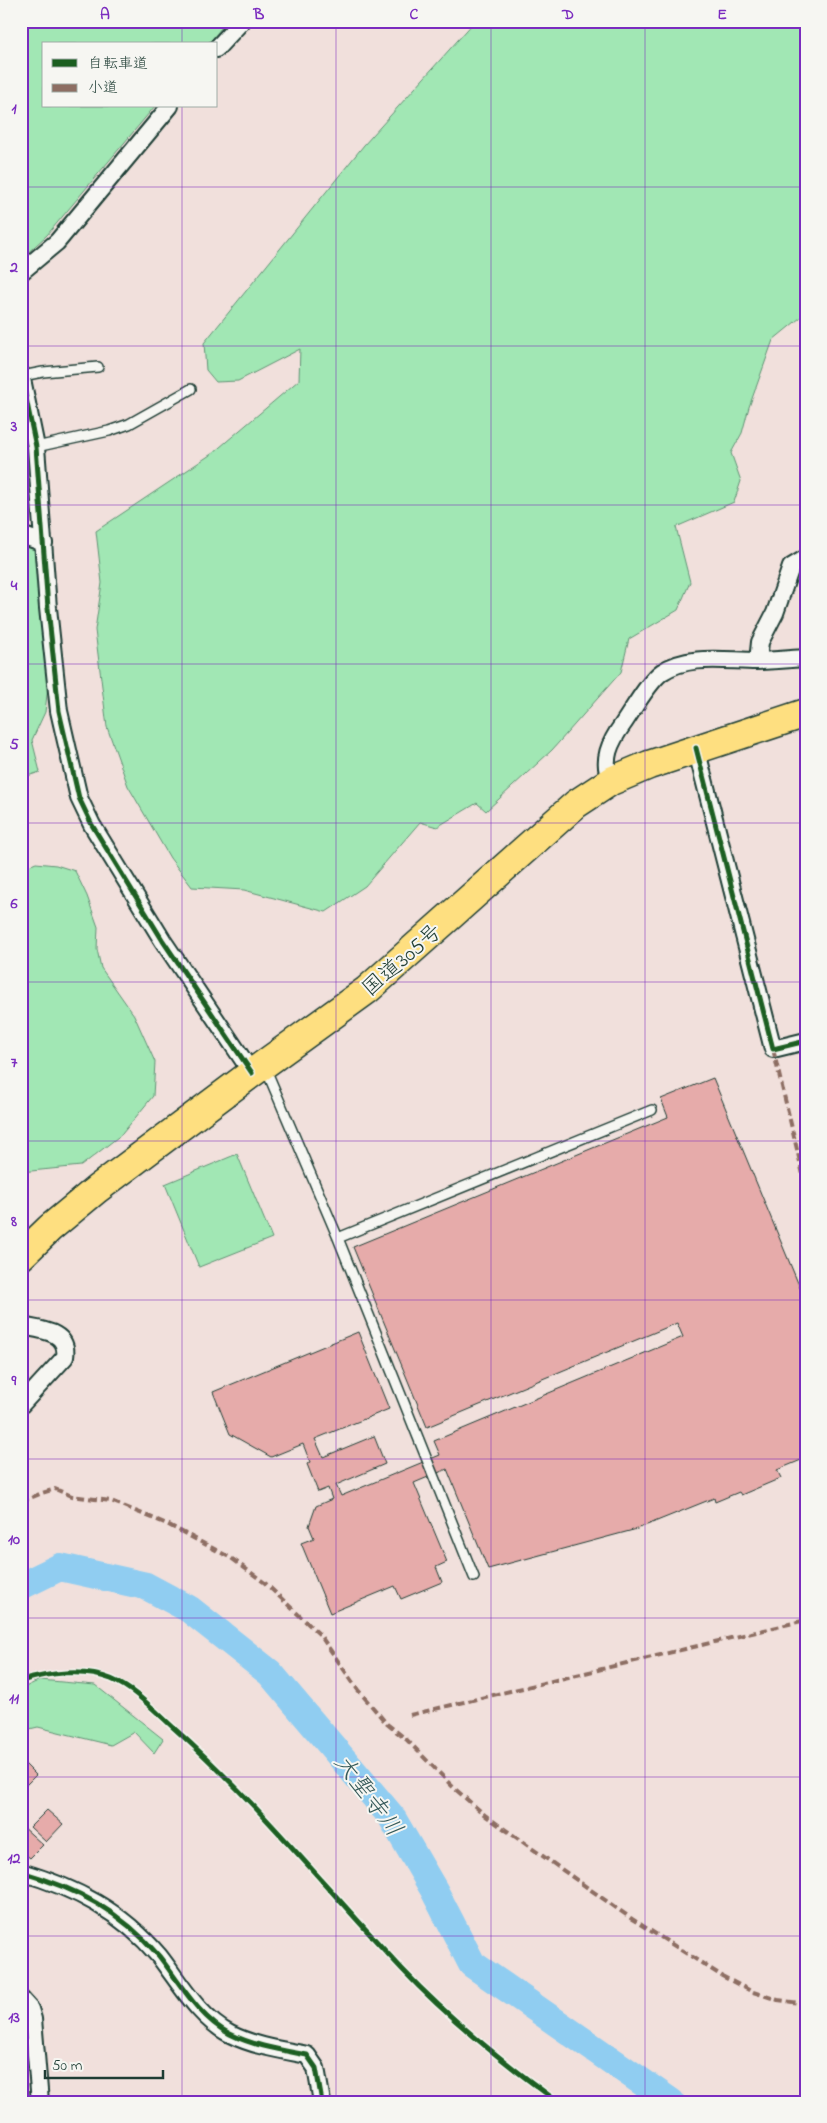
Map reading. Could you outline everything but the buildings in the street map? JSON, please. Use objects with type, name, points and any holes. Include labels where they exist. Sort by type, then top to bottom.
[{"type":"highway","name":"国道305号","points":[[21,1256],[50,1228],[97,1189],[258,1068],[367,990],[542,832],[576,804],[611,781],[696,748],[806,713]]},
{"type":"street","points":[[218,47],[242,21]]},
{"type":"street","points":[[21,272],[57,242],[168,108]]},
{"type":"street","points":[[22,375],[36,447],[48,608],[59,711],[80,798],[92,824],[163,941],[258,1068]]},
{"type":"street","points":[[21,535],[44,543]]},
{"type":"street","points":[[758,661],[760,642],[775,613],[791,567],[806,558]]},
{"type":"street","points":[[611,781],[606,769],[608,751],[614,737],[645,692],[662,672],[694,660],[758,661],[806,658]]},
{"type":"street","points":[[696,748],[773,1049],[806,1041]]},
{"type":"street","points":[[21,1326],[46,1331],[63,1340],[67,1348],[65,1357],[21,1405]]},
{"type":"street","points":[[21,1872],[57,1882],[94,1901],[125,1922],[157,1954],[208,2019],[229,2034],[252,2043],[307,2055],[316,2068],[322,2102]]},
{"type":"street","points":[[21,1999],[30,2009],[33,2020],[40,2102]]},
{"type":"lane","points":[[22,375],[98,367]]},
{"type":"lane","points":[[36,447],[109,431],[129,424],[191,390]]},
{"type":"lane","points":[[258,1068],[338,1238],[474,1577]]},
{"type":"lane","points":[[338,1238],[652,1110]]},
{"type":"green space","points":[[21,21],[227,21],[210,42],[42,42],[42,108],[153,108],[47,235],[21,259]]},
{"type":"green space","points":[[475,21],[806,21],[806,313],[773,340],[749,407],[742,433],[731,453],[741,481],[734,502],[676,527],[690,582],[678,610],[629,639],[621,672],[552,750],[486,811],[477,803],[437,827],[420,822],[365,886],[326,912],[244,890],[192,887],[170,858],[128,786],[107,727],[95,630],[102,583],[96,531],[213,453],[299,380],[300,349],[238,381],[216,382],[206,370],[204,343],[364,145]]},
{"type":"green space","points":[[21,539],[41,548],[49,677],[45,712],[32,740],[40,772],[21,778]]},
{"type":"green space","points":[[36,863],[56,865],[75,871],[87,896],[98,927],[97,949],[101,968],[134,1015],[155,1062],[153,1096],[122,1134],[81,1166],[21,1172],[21,869]]},
{"type":"green space","points":[[237,1154],[272,1238],[199,1267],[165,1184]]},
{"type":"green space","points":[[40,1680],[95,1685],[163,1739],[154,1753],[134,1732],[111,1745],[38,1727],[21,1731],[21,1689]]},
{"type":"waterway","name":"大聖寺川","points":[[21,1586],[60,1567],[146,1586],[189,1609],[270,1673],[391,1816],[434,1890],[472,1964],[671,2102]]},
{"type":"marked path","points":[[773,1049],[806,1187]]},
{"type":"marked path","points":[[21,1502],[55,1489],[72,1496],[111,1501],[167,1524],[231,1558],[265,1583],[320,1635],[358,1690],[387,1724],[407,1740],[454,1788],[486,1816],[632,1919],[722,1976],[753,1992],[778,2000],[806,2004]]},
{"type":"marked path","points":[[410,1715],[806,1620]]},
{"type":"cycle path","points":[[21,374],[36,447],[48,608],[59,711],[79,798],[92,825],[163,941],[252,1073]]},
{"type":"cycle path","points":[[696,748],[773,1049],[806,1041]]},
{"type":"cycle path","points":[[21,1681],[54,1674],[89,1674],[111,1679],[137,1695],[235,1787],[292,1847],[374,1939],[438,2005],[477,2039],[558,2102]]},
{"type":"cycle path","points":[[21,1872],[79,1894],[96,1903],[129,1926],[159,1956],[199,2009],[219,2027],[248,2042],[307,2055],[316,2068],[322,2102]]}]
